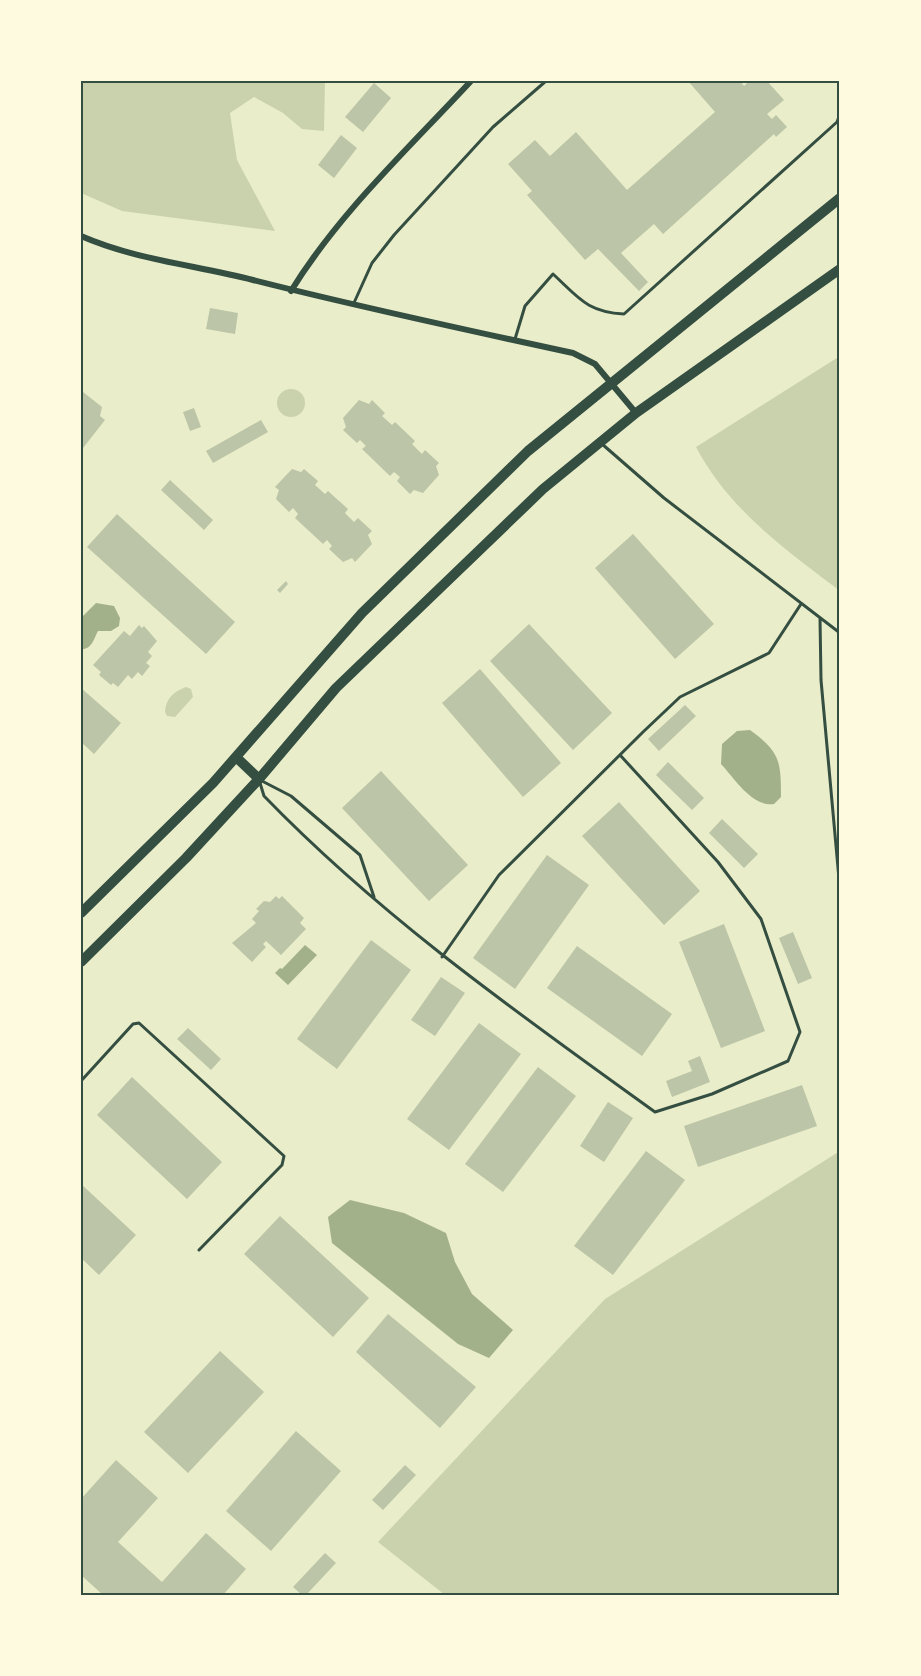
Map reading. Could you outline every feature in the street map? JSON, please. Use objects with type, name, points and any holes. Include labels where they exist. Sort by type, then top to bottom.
[{"type":"main road","points":[[81,913],[236,757],[362,613],[528,451],[840,198]]},
{"type":"main road","points":[[81,962],[186,858],[259,779],[336,688],[543,489],[636,413],[840,269]]},
{"type":"main road","points":[[236,757],[259,779]]},
{"type":"street","points":[[291,291],[334,230],[471,81]]},
{"type":"street","points":[[81,236],[112,249],[145,258],[573,353],[588,359],[612,382],[636,413]]},
{"type":"lane","points":[[353,306],[372,263],[394,235],[493,127],[546,81]]},
{"type":"lane","points":[[515,340],[525,306],[553,274],[584,304],[602,313],[624,314],[837,122],[840,114]]},
{"type":"lane","points":[[600,443],[663,498],[840,633]]},
{"type":"lane","points":[[442,957],[499,875],[620,754],[681,698],[711,685],[769,653],[801,603]]},
{"type":"lane","points":[[820,618],[821,680],[840,890]]},
{"type":"lane","points":[[259,779],[264,795],[294,827],[342,873],[375,898],[442,957],[656,1112],[712,1094],[788,1061],[800,1032],[760,919],[718,862],[620,754]]},
{"type":"lane","points":[[259,779],[291,796],[360,855],[375,898]]},
{"type":"lane","points":[[81,1081],[133,1024],[139,1023],[284,1156],[282,1165],[199,1250]]},
{"type":"shaded area","points":[[81,81],[325,81],[324,131],[302,129],[283,113],[254,97],[230,113],[237,160],[275,231],[122,211],[81,193]]},
{"type":"shaded area","points":[[840,356],[840,591],[779,543],[742,509],[710,470],[696,447]]},
{"type":"shaded area","points":[[291,389],[301,393],[305,403],[301,413],[291,417],[281,413],[277,403],[281,393]]},
{"type":"shaded area","points":[[96,603],[114,606],[120,618],[119,626],[111,631],[98,631],[90,646],[81,649],[82,617]]},
{"type":"shaded area","points":[[186,687],[191,689],[193,697],[175,717],[167,716],[165,712],[169,699],[174,693]]},
{"type":"shaded area","points":[[750,730],[768,745],[777,758],[781,797],[774,804],[766,804],[751,797],[721,764],[722,744],[737,731]]},
{"type":"shaded area","points":[[305,945],[317,955],[288,985],[275,973],[280,968],[282,969]]},
{"type":"shaded area","points":[[840,1151],[840,1595],[445,1595],[378,1542],[605,1299]]},
{"type":"shaded area","points":[[350,1200],[404,1213],[446,1233],[455,1262],[472,1294],[513,1330],[489,1358],[458,1344],[332,1243],[328,1217]]},
{"type":"building","points":[[688,81],[740,81],[744,86],[749,81],[767,81],[784,100],[767,114],[772,119],[776,115],[787,127],[776,137],[774,134],[663,234],[654,224],[621,253],[648,282],[639,291],[598,249],[585,260],[527,195],[532,191],[508,164],[535,140],[550,156],[576,132],[627,190],[715,112]]},
{"type":"building","points":[[374,83],[391,98],[363,132],[345,117]]},
{"type":"building","points":[[341,135],[357,148],[334,178],[318,165]]},
{"type":"building","points":[[210,308],[238,313],[235,334],[206,329]]},
{"type":"building","points":[[83,392],[102,407],[100,416],[105,420],[83,448]]},
{"type":"building","points":[[359,400],[369,404],[372,400],[385,413],[382,416],[392,425],[395,422],[415,441],[412,444],[422,454],[425,450],[439,463],[436,466],[439,475],[423,493],[414,490],[410,494],[397,481],[400,477],[394,472],[390,476],[362,449],[366,446],[360,440],[357,443],[343,430],[346,427],[343,418]]},
{"type":"building","points":[[194,408],[201,427],[190,431],[183,412]]},
{"type":"building","points":[[261,420],[268,432],[213,463],[206,451]]},
{"type":"building","points":[[292,469],[301,472],[304,469],[318,481],[315,485],[325,494],[328,491],[348,509],[345,513],[354,522],[358,518],[372,531],[368,535],[372,544],[355,562],[352,558],[343,562],[329,549],[332,546],[327,540],[323,544],[295,518],[298,514],[293,508],[289,512],[276,499],[279,490],[275,487]]},
{"type":"building","points":[[170,480],[213,520],[204,530],[161,490]]},
{"type":"building","points":[[117,514],[235,622],[206,654],[87,547]]},
{"type":"building","points":[[633,534],[714,624],[675,659],[595,568]]},
{"type":"building","points":[[286,581],[288,584],[280,593],[277,590]]},
{"type":"building","points":[[529,624],[612,713],[573,750],[490,661]]},
{"type":"building","points":[[139,625],[142,628],[144,626],[157,641],[148,652],[152,656],[146,663],[150,666],[142,676],[138,672],[132,679],[128,675],[118,687],[113,683],[111,685],[99,675],[101,672],[93,665],[124,631],[130,636]]},
{"type":"building","points":[[480,669],[561,763],[523,797],[442,703]]},
{"type":"building","points":[[81,688],[121,723],[94,754],[81,742]]},
{"type":"building","points":[[685,705],[696,716],[659,751],[648,739]]},
{"type":"building","points":[[668,762],[704,798],[692,810],[656,775]]},
{"type":"building","points":[[381,771],[468,865],[429,901],[342,808]]},
{"type":"building","points":[[619,802],[700,891],[664,925],[582,836]]},
{"type":"building","points":[[722,819],[758,854],[744,868],[709,833]]},
{"type":"building","points":[[547,855],[589,885],[515,989],[473,958]]},
{"type":"building","points":[[276,896],[279,899],[282,896],[304,918],[300,923],[306,929],[281,955],[266,941],[263,944],[266,947],[252,962],[232,943],[256,923],[252,919],[259,911],[256,909],[264,901],[270,902]]},
{"type":"building","points":[[724,924],[765,1031],[721,1048],[679,942]]},
{"type":"building","points":[[793,932],[812,978],[798,984],[779,938]]},
{"type":"building","points":[[371,940],[411,970],[337,1069],[297,1039]]},
{"type":"building","points":[[577,946],[672,1014],[642,1056],[547,988]]},
{"type":"building","points":[[441,977],[465,993],[435,1036],[411,1020]]},
{"type":"building","points":[[479,1023],[521,1054],[449,1150],[407,1119]]},
{"type":"building","points":[[188,1028],[221,1059],[211,1070],[177,1039]]},
{"type":"building","points":[[700,1056],[710,1082],[672,1097],[666,1081],[692,1071],[688,1061]]},
{"type":"building","points":[[538,1067],[576,1096],[503,1192],[465,1164]]},
{"type":"building","points":[[132,1077],[222,1162],[187,1199],[97,1115]]},
{"type":"building","points":[[802,1085],[817,1126],[698,1167],[684,1126]]},
{"type":"building","points":[[608,1102],[633,1118],[604,1162],[580,1146]]},
{"type":"building","points":[[646,1151],[685,1180],[613,1275],[574,1246]]},
{"type":"building","points":[[81,1184],[136,1235],[99,1275],[81,1258]]},
{"type":"building","points":[[280,1216],[369,1298],[333,1337],[244,1254]]},
{"type":"building","points":[[388,1314],[476,1387],[440,1428],[356,1352]]},
{"type":"building","points":[[220,1351],[264,1392],[188,1473],[144,1432]]},
{"type":"building","points":[[296,1431],[341,1471],[271,1551],[226,1511]]},
{"type":"building","points":[[116,1460],[158,1498],[118,1542],[162,1582],[206,1533],[246,1569],[223,1595],[103,1595],[81,1575],[81,1499]]},
{"type":"building","points":[[405,1465],[416,1475],[383,1510],[372,1500]]},
{"type":"building","points":[[325,1553],[336,1563],[306,1595],[302,1595],[293,1587]]}]
